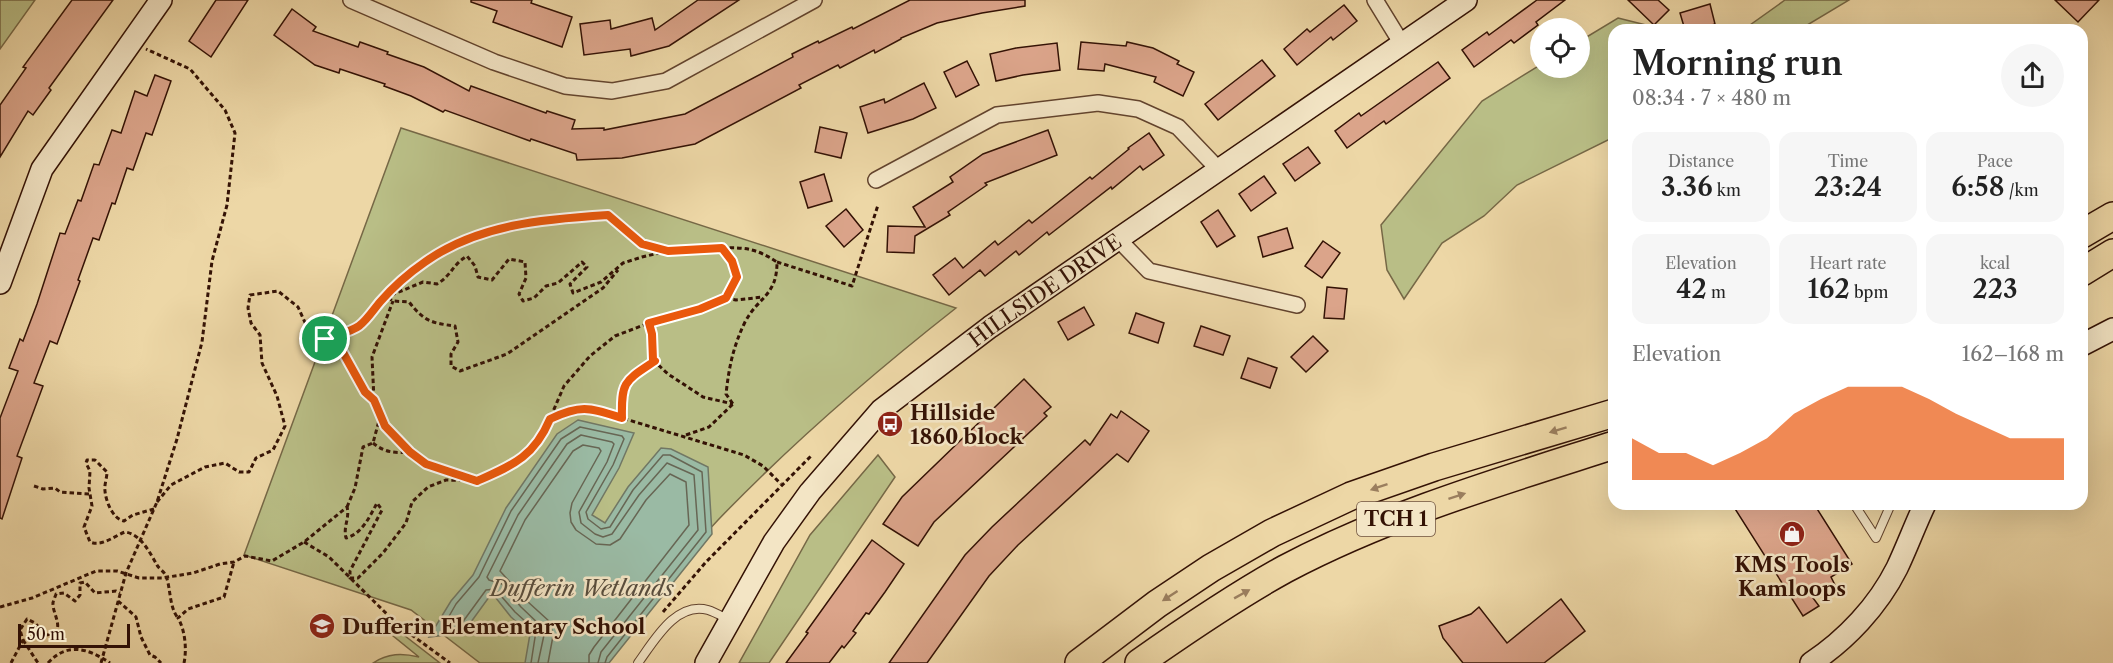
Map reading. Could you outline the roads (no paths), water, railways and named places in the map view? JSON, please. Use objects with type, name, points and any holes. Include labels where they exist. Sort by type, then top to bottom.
[{"type":"highway","points":[[2088,231],[2113,216]]},
{"type":"highway","points":[[2088,268],[2113,253]]},
{"type":"highway","name":"TCH 1","points":[[1079,663],[1157,604],[1211,568],[1272,533],[1351,496],[1434,467],[1608,415]]},
{"type":"highway","name":"TCH 1","points":[[1139,663],[1232,599],[1286,569],[1366,531],[1447,499],[1608,447]]},
{"type":"highway","points":[[1155,663],[1192,626]]},
{"type":"street","points":[[0,283],[42,169],[161,0]]},
{"type":"street","points":[[351,0],[494,62],[565,86],[612,91],[666,81],[814,0]]},
{"type":"street","points":[[1375,0],[1402,44]]},
{"type":"street","name":"HILLSIDE DRIVE","points":[[706,663],[774,542],[810,492],[881,410],[990,327],[1466,0]]},
{"type":"street","points":[[876,180],[997,115],[1098,103],[1138,108],[1178,127],[1219,170]]},
{"type":"street","points":[[1118,239],[1149,271],[1297,305]]},
{"type":"street","points":[[2088,342],[2113,329]]},
{"type":"street","points":[[1811,663],[1856,626],[1877,600],[1897,569],[1922,510]]},
{"type":"lane","points":[[1858,510],[1875,538],[1888,510]]},
{"type":"lane","points":[[638,663],[669,622],[681,613],[693,608],[709,610],[730,621]]},
{"type":"water","name":"Dufferin Wetlands","points":[[578,420],[634,433],[619,468],[592,515],[605,523],[628,487],[661,448],[671,449],[708,467],[712,534],[609,663],[525,663],[530,634],[511,617],[492,593],[463,633],[429,637],[451,601],[473,575],[506,508],[557,434]]},
{"type":"place","name":"Hillside 1860 block","points":[[890,424]]},
{"type":"place","name":"KMS Tools Kamloops","points":[[1792,534]]},
{"type":"place","name":"Dufferin Elementary School","points":[[322,626]]}]
